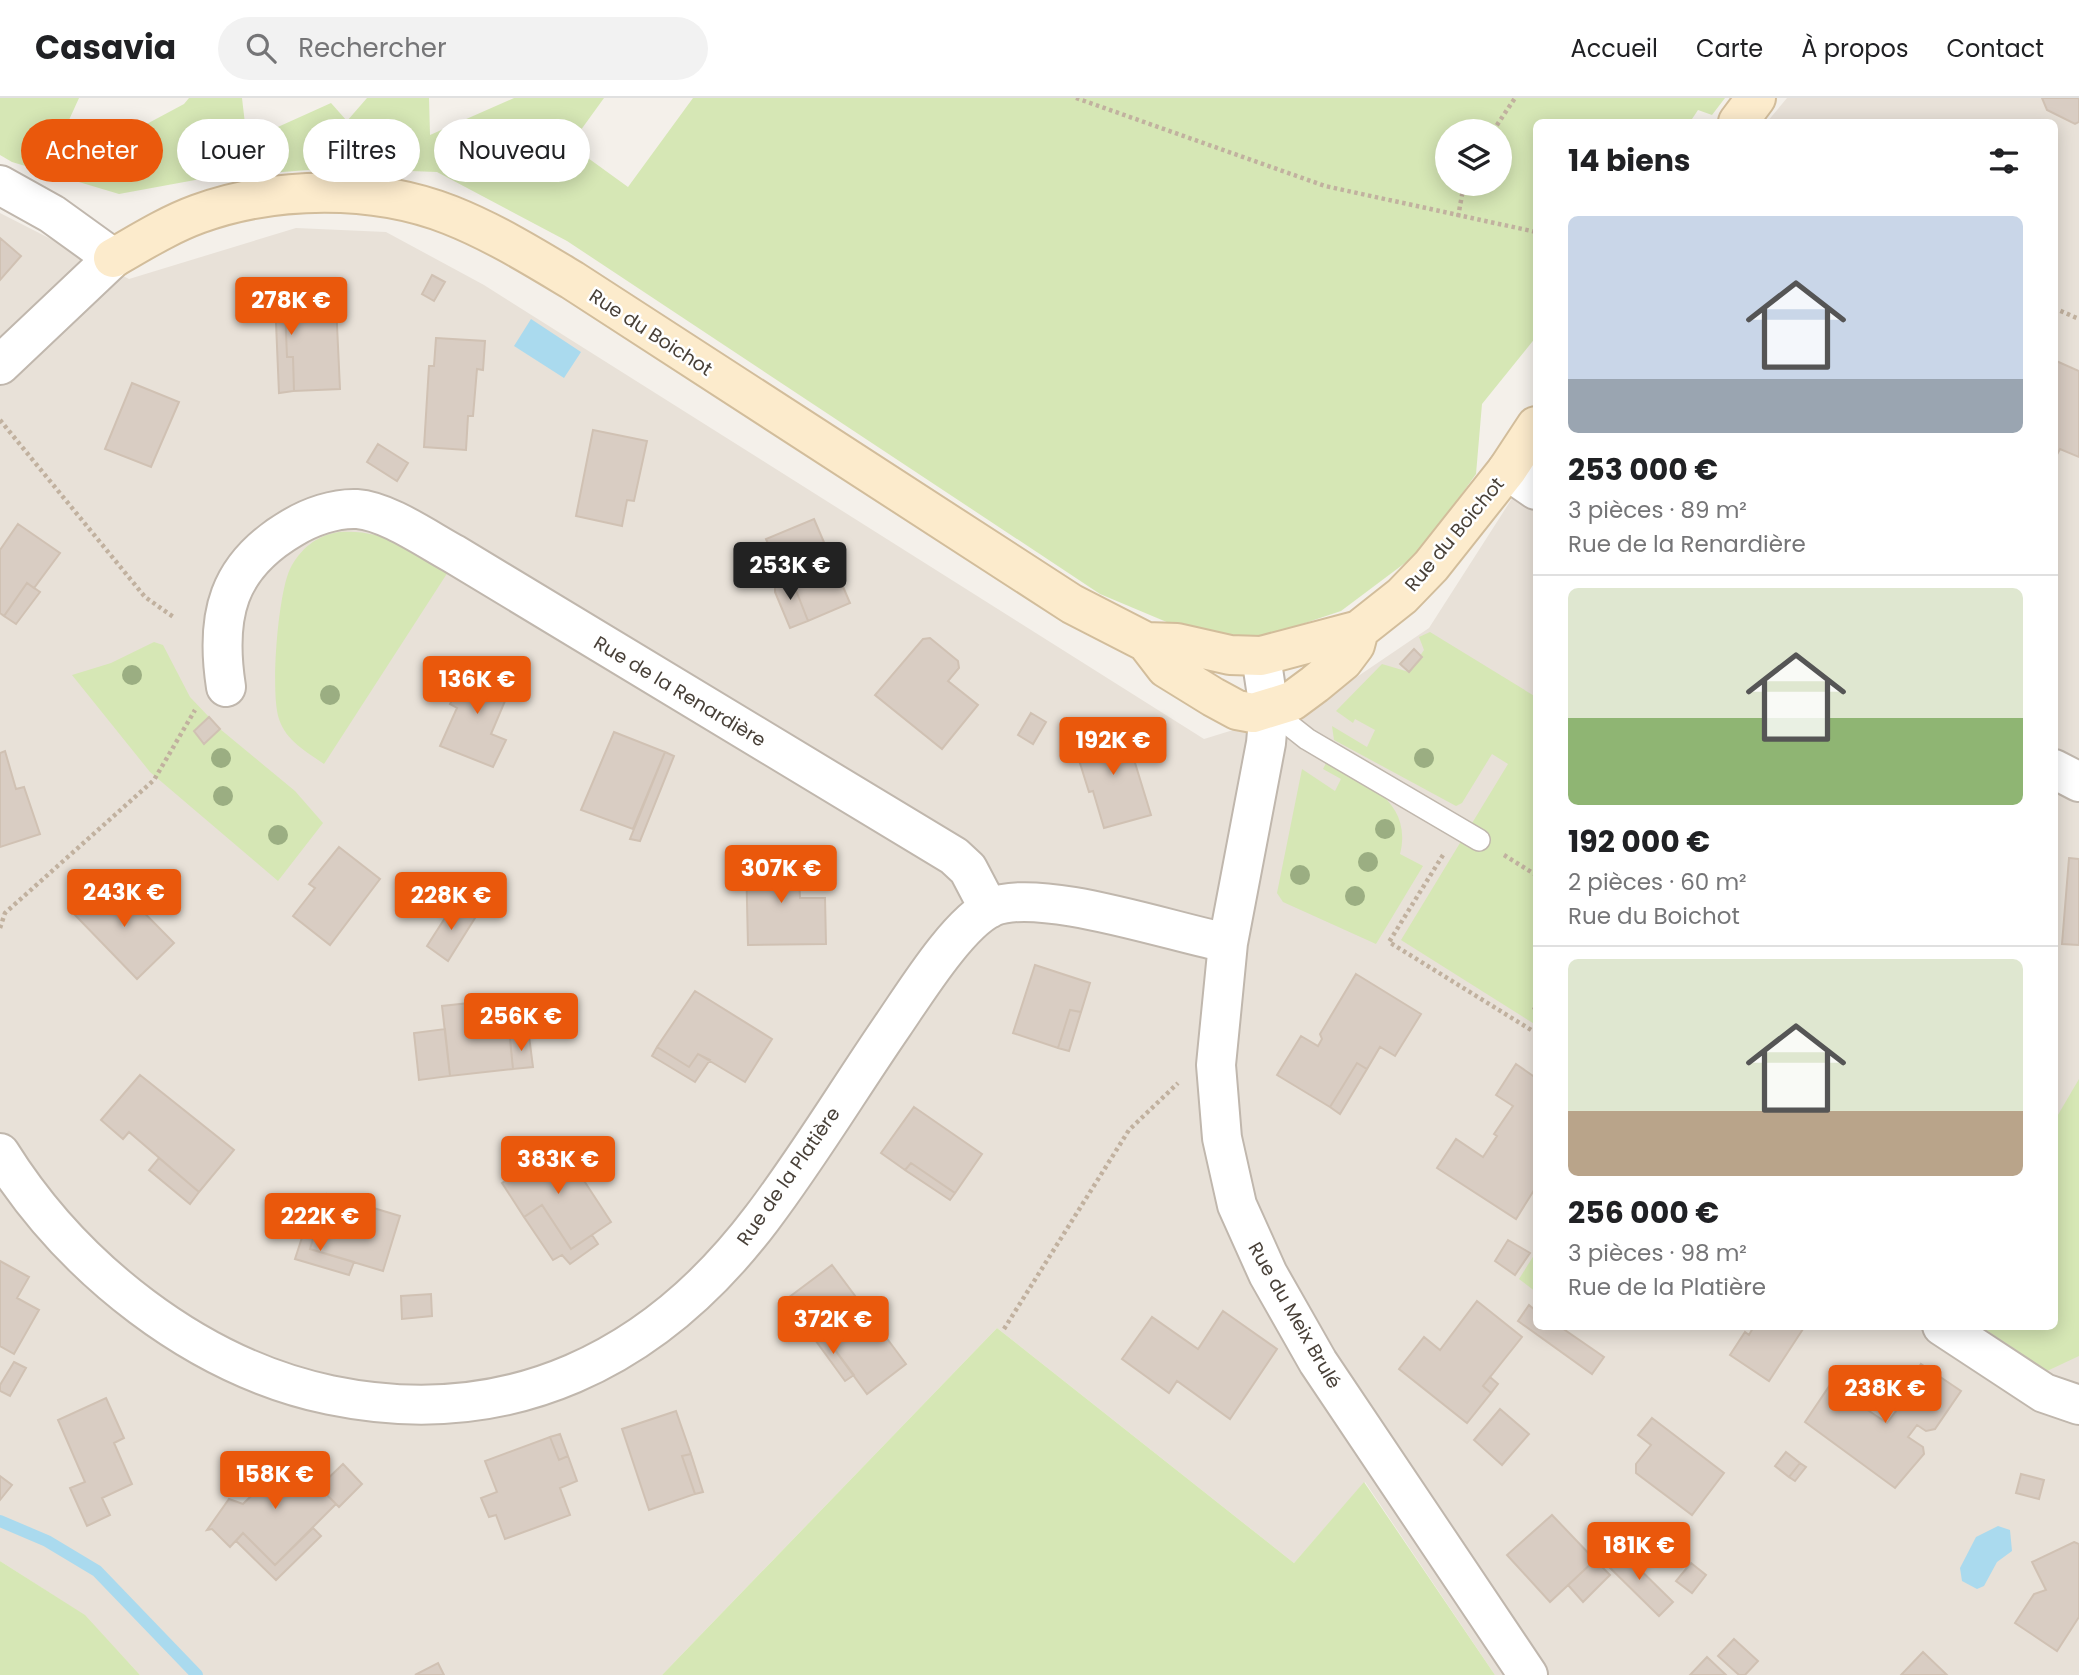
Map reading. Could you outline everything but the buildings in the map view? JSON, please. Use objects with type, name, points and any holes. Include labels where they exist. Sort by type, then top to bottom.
[{"type":"street","points":[[1740,119],[1756,98]]},
{"type":"street","points":[[0,185],[52,214],[113,258],[0,365]]},
{"type":"street","name":"Rue du Boichot","points":[[113,258],[153,234],[198,214],[270,197],[346,195],[418,205],[449,215],[512,244],[1072,604],[1146,642],[1166,668],[1237,710],[1253,713],[1292,701],[1343,661],[1355,645],[1359,629]]},
{"type":"street","name":"Rue du Boichot","points":[[1146,642],[1178,643],[1230,655],[1261,656],[1359,629],[1402,596],[1522,480],[1533,438]]},
{"type":"street","name":"Rue de la Renardière","points":[[226,687],[219,647],[226,605],[242,569],[273,539],[311,516],[358,509],[394,522],[454,554],[954,856],[968,869],[989,909]]},
{"type":"street","name":"Rue du Meix Brulé","points":[[1261,656],[1269,709],[1266,743],[1228,943],[1216,1065],[1222,1138],[1237,1205],[1268,1274],[1318,1362],[1528,1675]]},
{"type":"street","points":[[2058,771],[2079,782]]},
{"type":"street","points":[[989,909],[1007,903],[1027,902],[1067,906],[1228,943]]},
{"type":"street","name":"Rue de la Platière","points":[[0,1153],[47,1220],[92,1263],[159,1320],[223,1356],[298,1388],[364,1402],[438,1404],[495,1399],[549,1385],[592,1368],[630,1346],[671,1316],[707,1283],[762,1218],[941,956],[989,909]]},
{"type":"street","points":[[1948,1330],[2044,1393],[2079,1405]]},
{"type":"lane","points":[[1269,709],[1307,739],[1479,840]]},
{"type":"path","points":[[1076,98],[1325,186],[1533,231]]},
{"type":"path","points":[[1501,119],[1515,98]]},
{"type":"path","points":[[1458,217],[1462,196]]},
{"type":"path","points":[[2058,310],[2079,319]]},
{"type":"path","points":[[0,420],[145,597],[175,618]]},
{"type":"path","points":[[0,928],[5,914],[154,780],[199,703],[226,687]]},
{"type":"path","points":[[1460,829],[1389,942],[1533,1031]]},
{"type":"path","points":[[1004,1329],[1129,1130],[1165,1092],[1187,1077],[1216,1065]]},
{"type":"shaded area","points":[[1787,98],[2079,98],[2079,1675],[1495,1675],[1365,1482],[1294,1563],[997,1328],[662,1675],[140,1675],[84,1615],[0,1561],[0,213],[129,279],[296,228],[386,232],[484,285],[1204,739],[1317,704],[1429,628],[1533,466],[1533,1330],[2058,1330],[2058,119],[1770,119]]},
{"type":"green space","points":[[0,98],[79,98],[69,119],[21,119],[21,165],[0,155]]},
{"type":"green space","points":[[189,98],[242,98],[244,119],[177,119],[177,182],[184,182],[119,194],[79,182],[163,182],[163,119],[156,119],[184,104]]},
{"type":"green space","points":[[367,98],[429,98],[430,135],[434,133],[434,172],[420,171],[420,119],[349,119]]},
{"type":"green space","points":[[514,98],[604,98],[589,119],[466,119]]},
{"type":"green space","points":[[693,98],[1725,98],[1712,115],[1698,110],[1692,119],[1533,119],[1533,341],[1482,404],[1476,474],[1421,551],[1341,611],[1260,638],[1188,631],[1100,594],[567,241],[456,182],[590,182],[590,159],[628,187]]},
{"type":"green space","points":[[331,103],[345,119],[303,119],[303,170],[289,171],[289,122]]},
{"type":"green space","points":[[339,532],[384,537],[410,548],[448,572],[324,764],[292,740],[282,727],[276,706],[275,667],[282,599],[290,569],[310,544],[323,536]]},
{"type":"green space","points":[[1430,632],[1533,695],[1533,1023],[1401,940],[1508,764],[1492,754],[1462,803],[1456,806],[1334,740],[1332,726],[1367,747],[1375,730],[1355,719],[1353,723],[1336,711],[1382,664],[1409,672],[1424,650],[1419,637]]},
{"type":"green space","points":[[154,642],[163,645],[190,697],[209,717],[194,731],[204,743],[220,729],[295,791],[323,823],[278,881],[150,772],[72,675],[111,663]]},
{"type":"green space","points":[[1326,763],[1370,786],[1383,796],[1400,820],[1400,854],[1423,866],[1376,944],[1283,902],[1277,893],[1302,769],[1335,791],[1341,779],[1323,769]]},
{"type":"green space","points":[[2079,1079],[2079,1356],[2047,1371],[1986,1330],[2058,1330],[2058,1115]]},
{"type":"green space","points":[[1533,1257],[1533,1290],[1519,1279]]},
{"type":"green space","points":[[997,1328],[1294,1563],[1364,1482],[1495,1675],[662,1675]]},
{"type":"green space","points":[[0,1561],[85,1615],[140,1675],[0,1675]]},
{"type":"water","points":[[531,319],[581,352],[564,378],[514,346]]},
{"type":"water","points":[[1998,1526],[2010,1530],[2012,1551],[1997,1562],[1984,1586],[1977,1589],[1962,1581],[1960,1568],[1976,1537]]},
{"type":"waterway","points":[[0,1521],[47,1541],[97,1571],[197,1675]]}]
